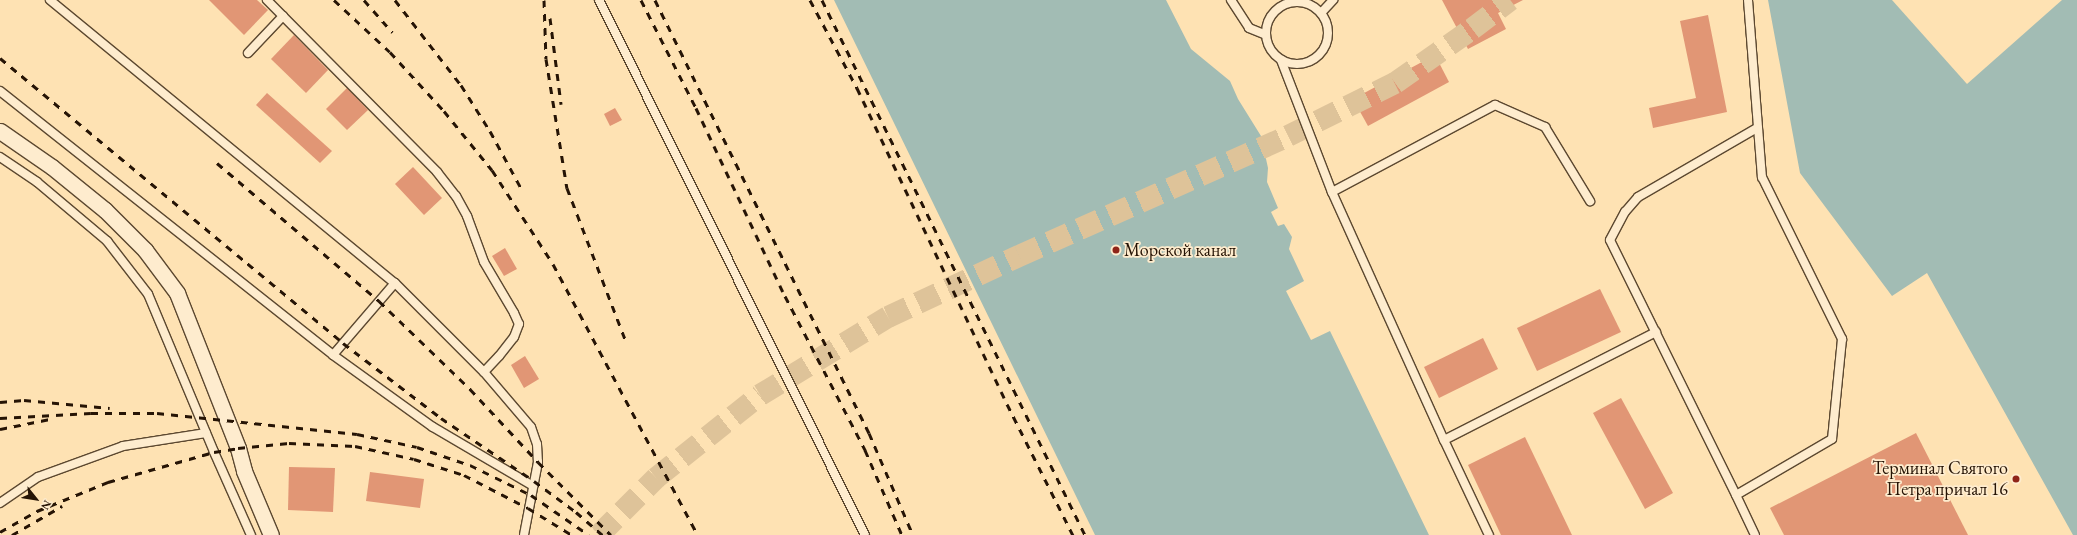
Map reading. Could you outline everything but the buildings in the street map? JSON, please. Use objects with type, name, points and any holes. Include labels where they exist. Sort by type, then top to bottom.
[{"type":"street","points":[[0,131],[52,167],[105,210],[145,250],[177,293],[233,434],[244,471],[271,535]]},
{"type":"lane","points":[[50,0],[395,283],[484,372],[531,427],[537,444],[538,462],[524,535]]},
{"type":"lane","points":[[267,0],[437,172],[456,196],[467,216],[484,262],[514,312],[519,324],[514,337],[500,356],[484,372]]},
{"type":"lane","points":[[599,0],[865,535]]},
{"type":"lane","points":[[1231,0],[1249,28],[1266,35]]},
{"type":"lane","points":[[1321,13],[1333,0]]},
{"type":"lane","points":[[1736,495],[1832,439],[1842,339],[1762,177],[1748,0]]},
{"type":"lane","points":[[1300,2],[1312,6],[1321,13],[1327,24],[1328,37],[1324,48],[1316,58],[1305,63],[1293,64],[1281,60],[1272,52],[1266,42],[1266,35],[1269,18],[1277,8],[1288,3],[1300,2]]},
{"type":"lane","points":[[248,53],[284,16]]},
{"type":"lane","points":[[1281,60],[1332,192],[1444,440],[1490,535]]},
{"type":"lane","points":[[0,91],[333,355],[433,427],[533,486]]},
{"type":"lane","points":[[1332,192],[1495,105],[1545,127],[1590,201]]},
{"type":"lane","points":[[1756,535],[1610,240],[1625,212],[1638,197],[1757,128]]},
{"type":"lane","points":[[0,157],[37,182],[107,241],[148,294],[206,433],[251,535]]},
{"type":"lane","points":[[333,355],[395,283]]},
{"type":"lane","points":[[1444,440],[1656,332]]},
{"type":"lane","points":[[0,503],[38,478],[123,446],[206,433]]},
{"type":"water","name":"Морской канал","points":[[834,0],[1166,0],[1191,49],[1230,81],[1238,99],[1261,136],[1268,168],[1267,182],[1278,208],[1271,212],[1278,226],[1284,224],[1292,237],[1289,249],[1304,281],[1286,291],[1311,340],[1330,331],[1429,535],[1095,535]]},
{"type":"water","points":[[1768,0],[2077,0],[2077,535],[2073,535],[1927,273],[1892,296],[1800,173]]},
{"type":"pier","points":[[1892,0],[2062,0],[1967,84]]},
{"type":"tunnel","points":[[599,535],[656,478],[760,395],[888,317],[1019,256],[1288,136],[1395,83],[1472,29],[1510,0]]},
{"type":"railway","points":[[334,0],[390,52],[444,111],[492,170],[553,264],[698,535]]},
{"type":"railway","points":[[364,0],[392,32]]},
{"type":"railway","points":[[395,0],[461,85],[490,131],[521,188]]},
{"type":"railway","points":[[544,0],[546,59],[567,188],[626,342]]},
{"type":"railway","points":[[641,0],[696,108],[785,296],[865,450],[902,535]]},
{"type":"railway","points":[[655,0],[869,433],[913,535]]},
{"type":"railway","points":[[810,0],[857,88],[1007,404],[1073,535]]},
{"type":"railway","points":[[822,0],[1085,535]]},
{"type":"railway","points":[[550,18],[561,104]]},
{"type":"railway","points":[[0,58],[343,343],[441,418],[534,481],[576,512],[602,535]]},
{"type":"railway","points":[[217,163],[379,301],[470,389],[538,462],[611,535]]},
{"type":"railway","points":[[0,402],[24,400],[110,408]]},
{"type":"railway","points":[[0,418],[91,413],[157,413],[357,434],[417,447],[470,465],[531,495],[589,535]]},
{"type":"railway","points":[[0,429],[50,419]]},
{"type":"railway","points":[[0,532],[37,511],[108,482],[214,452],[289,443],[355,446],[414,459],[464,475],[528,508],[572,535]]},
{"type":"railway","points":[[12,535],[62,506]]},
{"type":"place","name":"Морской канал","points":[[1116,250]]},
{"type":"place","name":"Терминал Святого Петра причал 16","points":[[2016,479]]}]
